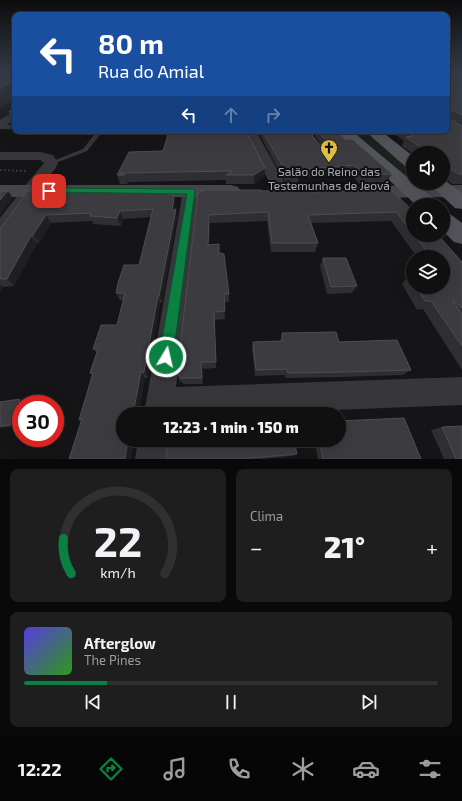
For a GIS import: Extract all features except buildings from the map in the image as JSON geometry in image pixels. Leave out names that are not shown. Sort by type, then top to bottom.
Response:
[{"type":"main road","points":[[346,134],[420,198]]},
{"type":"main road","points":[[376,134],[406,158]]},
{"type":"main road","points":[[0,190],[272,191]]},
{"type":"main road","points":[[344,192],[425,190]]},
{"type":"main road","points":[[450,190],[462,203]]},
{"type":"main road","points":[[450,225],[462,236]]},
{"type":"street","points":[[0,126],[12,116]]},
{"type":"street","points":[[252,134],[275,178],[272,191]]},
{"type":"street","points":[[0,156],[40,156],[48,158],[51,163],[29,190],[0,231]]},
{"type":"street","points":[[158,407],[191,191]]},
{"type":"street","points":[[176,407],[462,391]]},
{"type":"street","points":[[151,459],[153,447]]},
{"type":"lane","points":[[0,126],[12,127]]},
{"type":"lane","points":[[51,163],[86,150],[98,134]]},
{"type":"shaded area","points":[[354,134],[370,134],[406,164],[406,175]]},
{"type":"place","name":"Salão do Reino das Testemunhas de Jeová","points":[[329,163]]},
{"type":"route","points":[[49,191],[191,191],[166,357]]}]
